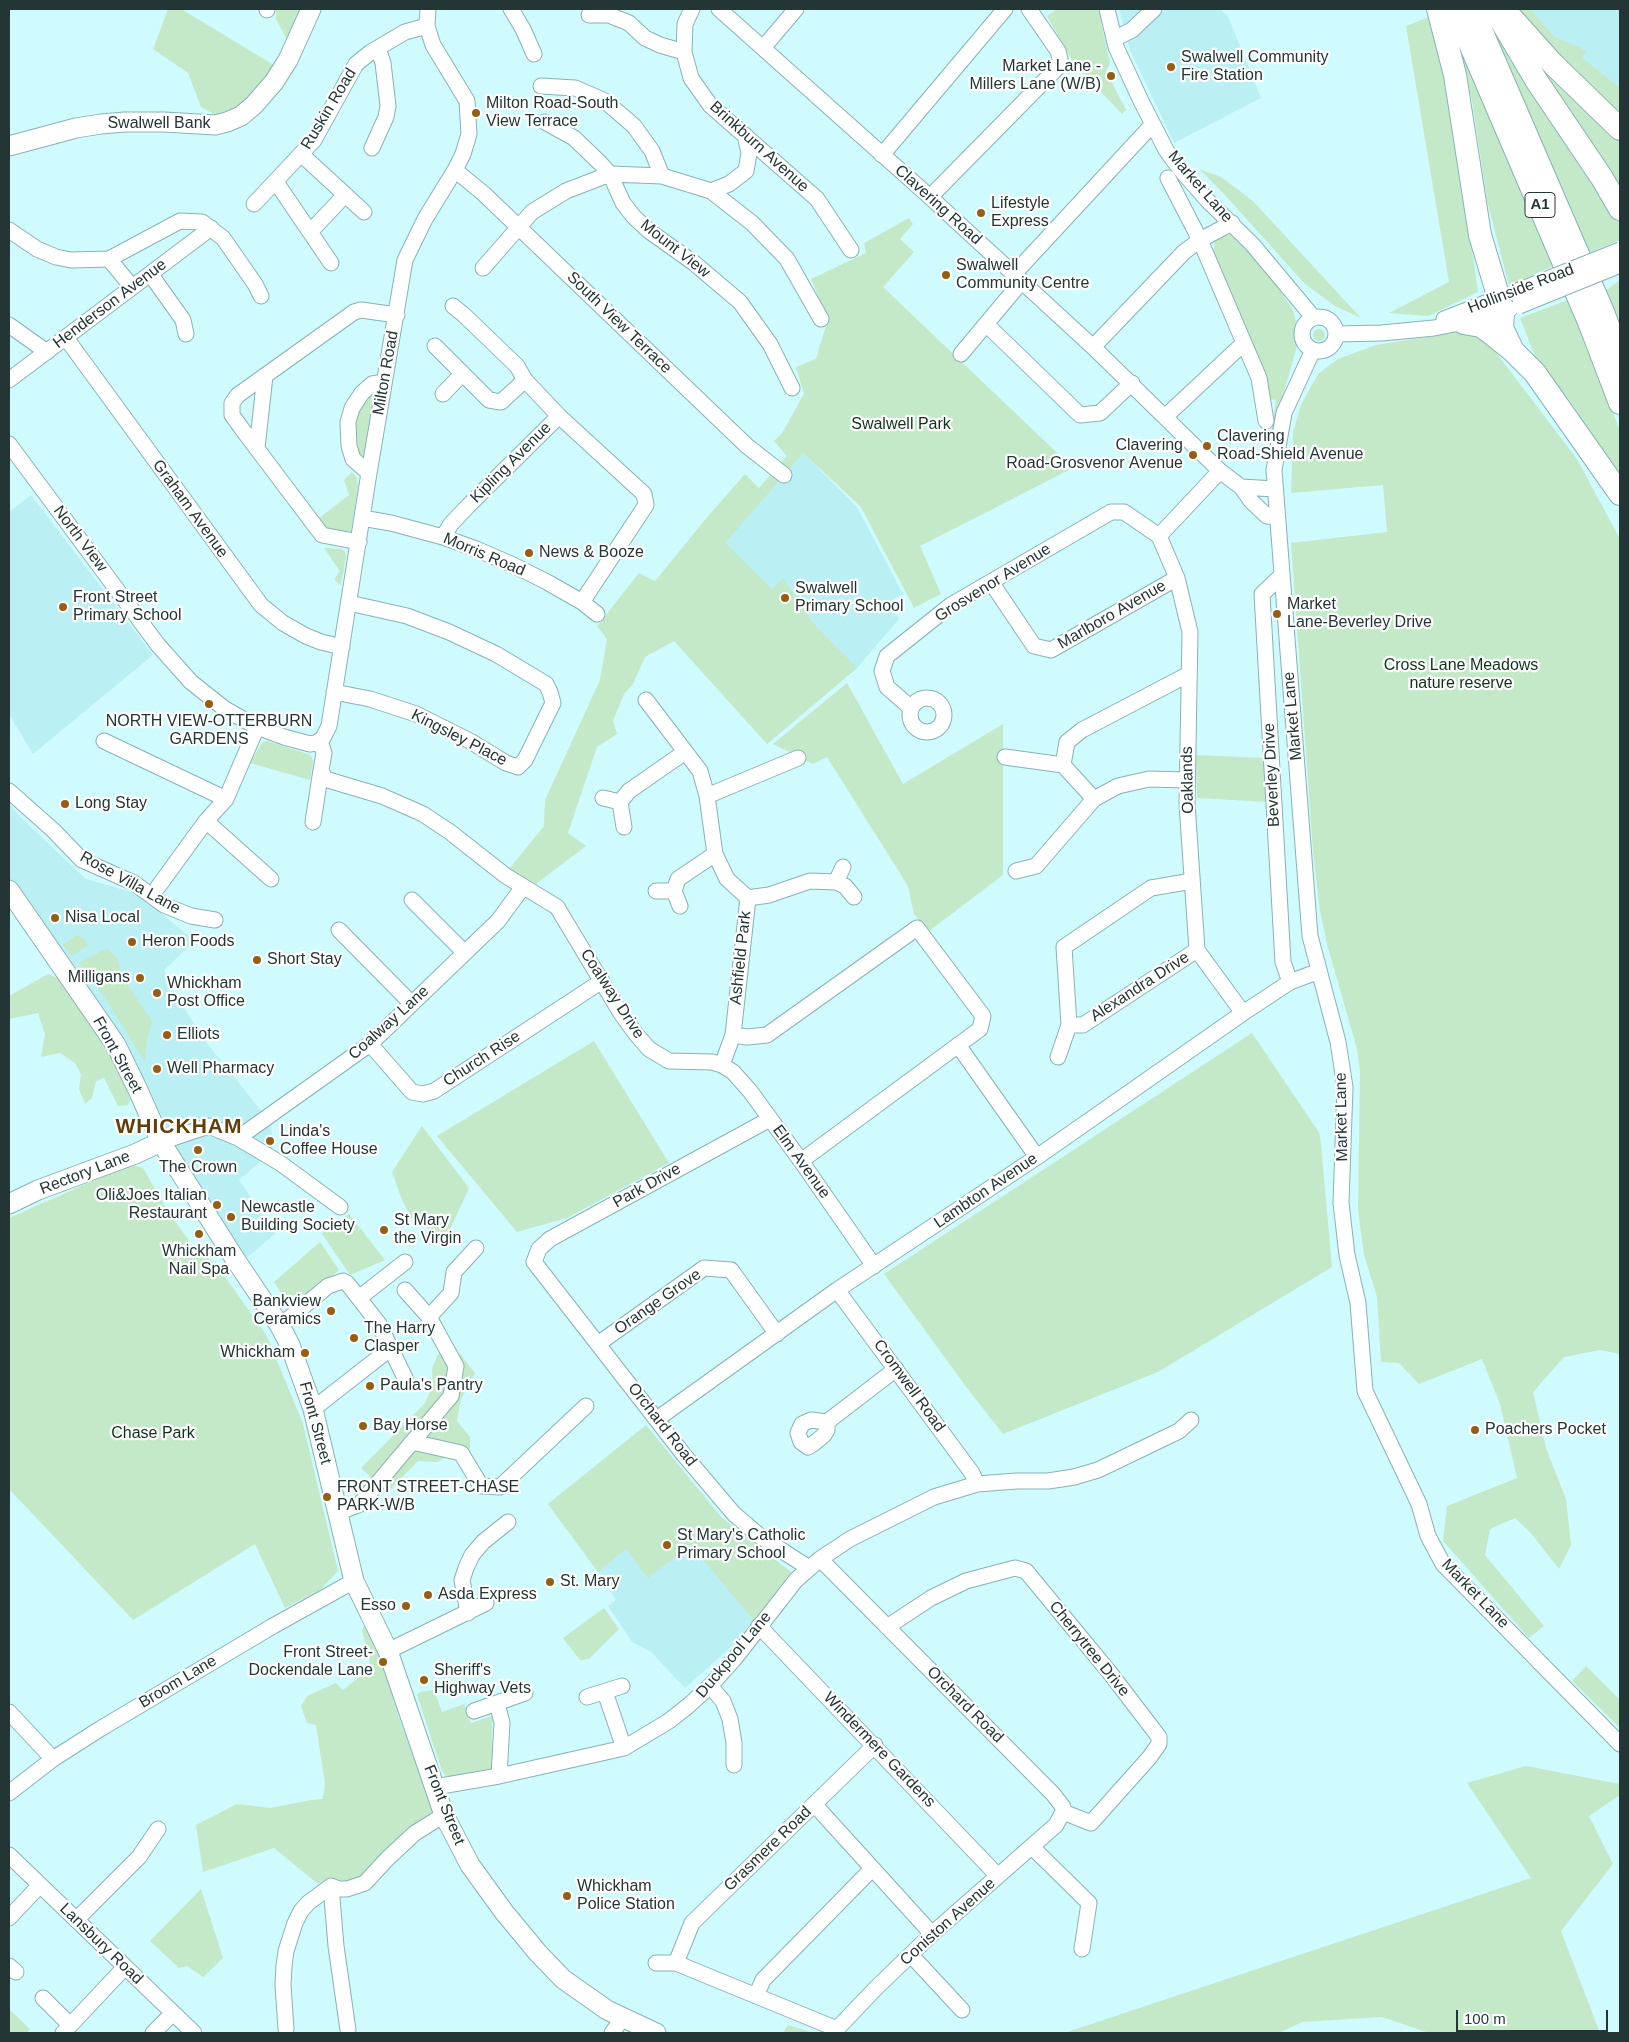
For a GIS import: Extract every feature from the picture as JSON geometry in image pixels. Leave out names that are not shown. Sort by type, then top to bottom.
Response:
[{"type":"highway","points":[[1438,9],[1454,74],[1480,235],[1509,302],[1502,328],[1513,351]]},
{"type":"highway","name":"A1","points":[[1455,9],[1589,322],[1620,403]]},
{"type":"highway","name":"A1","points":[[1472,9],[1603,312],[1620,358]]},
{"type":"highway","points":[[1494,9],[1536,80],[1602,178],[1620,209]]},
{"type":"highway","points":[[1503,9],[1553,64],[1620,129]]},
{"type":"highway","points":[[1464,323],[1481,326],[1513,351],[1545,385],[1620,494]]},
{"type":"main road","name":"Swalwell Bank","points":[[9,146],[76,128],[101,124],[164,122],[216,125],[241,116],[254,105],[274,82],[288,60],[312,9]]},
{"type":"main road","name":"Front Street","points":[[9,890],[116,1045],[161,1142],[280,1326],[300,1370],[313,1409],[354,1581],[388,1651],[434,1787],[444,1814],[461,1849],[481,1882],[538,1953],[563,1979],[589,1999],[617,2026],[656,2033]]},
{"type":"main road","name":"Rectory Lane","points":[[9,1204],[38,1190],[135,1154],[161,1142]]},
{"type":"street","points":[[427,26],[428,9]]},
{"type":"street","points":[[511,9],[523,29],[534,54]]},
{"type":"street","name":"Brinkburn Avenue","points":[[692,9],[685,24],[684,52],[692,78],[710,105],[817,199],[851,250]]},
{"type":"street","name":"Clavering Road","points":[[720,9],[1018,277],[1132,383],[1220,471],[1241,487],[1252,502],[1268,516],[1277,517]]},
{"type":"street","points":[[764,48],[796,9]]},
{"type":"street","points":[[882,155],[1005,9]]},
{"type":"street","points":[[930,197],[1058,67],[1060,59],[1058,51],[1029,9]]},
{"type":"street","name":"Market Lane","points":[[1107,9],[1114,39],[1152,125],[1180,169],[1208,201],[1269,263],[1313,318]]},
{"type":"street","points":[[1114,39],[1132,30],[1154,9]]},
{"type":"street","points":[[589,14],[616,18],[628,23],[645,38],[653,42],[684,52]]},
{"type":"street","name":"Ruskin Road","points":[[254,204],[314,140],[356,64],[405,32],[427,26]]},
{"type":"street","name":"Milton Road","points":[[320,741],[326,735],[328,729],[405,260],[421,226],[464,154],[469,134],[467,101],[433,45],[427,26]]},
{"type":"street","points":[[372,148],[386,117],[388,106],[383,63],[378,48]]},
{"type":"street","points":[[541,86],[576,88],[605,101],[638,133],[652,151],[662,176]]},
{"type":"street","name":"Mount View","points":[[545,122],[574,138],[610,174],[623,203],[649,231],[694,263],[740,302],[770,344],[792,388]]},
{"type":"street","points":[[961,354],[986,324],[1018,277],[1152,125]]},
{"type":"street","points":[[711,191],[730,184],[746,171],[749,153],[744,135]]},
{"type":"street","points":[[301,154],[364,212]]},
{"type":"street","name":"South View Terrace","points":[[455,170],[519,227],[747,446],[784,475]]},
{"type":"street","points":[[483,268],[532,212],[566,191],[610,174],[662,176],[711,191],[752,224],[786,259],[821,319]]},
{"type":"street","name":"Market Lane","points":[[1168,178],[1200,240],[1259,378],[1266,421]]},
{"type":"street","points":[[276,182],[331,264]]},
{"type":"street","points":[[310,232],[345,195]]},
{"type":"street","points":[[9,230],[37,249],[56,257],[71,260],[109,259],[180,221],[202,222],[223,238],[255,284],[261,296]]},
{"type":"street","points":[[1093,347],[1184,252],[1200,240],[1232,224]]},
{"type":"street","name":"Henderson Avenue","points":[[9,380],[211,228]]},
{"type":"street","name":"Hollinside Road","points":[[1337,334],[1382,333],[1464,323],[1620,250]]},
{"type":"street","points":[[109,259],[132,287]]},
{"type":"street","name":"Hollinside Road","points":[[1421,328],[1509,302],[1620,265]]},
{"type":"street","points":[[151,275],[183,320],[186,334]]},
{"type":"street","points":[[453,306],[517,366],[525,380],[559,416]]},
{"type":"street","points":[[359,542],[322,535],[232,415],[232,403],[234,398],[354,312],[361,310],[397,315]]},
{"type":"street","points":[[1318,316],[1329,319],[1336,328],[1337,334],[1334,344],[1319,352],[1308,347],[1302,337],[1304,325],[1313,318],[1318,316]]},
{"type":"street","points":[[986,324],[1080,415],[1100,413],[1132,383]]},
{"type":"street","points":[[9,325],[47,352]]},
{"type":"street","name":"Graham Avenue","points":[[66,338],[261,605],[284,624],[306,636],[342,647]]},
{"type":"street","points":[[1166,416],[1244,343]]},
{"type":"street","points":[[435,346],[489,400],[502,402],[525,380]]},
{"type":"street","name":"Market Lane","points":[[1313,350],[1284,412],[1274,470],[1310,936],[1338,1042],[1345,1087],[1341,1203],[1347,1255],[1358,1303],[1366,1390],[1419,1504],[1428,1536],[1443,1564],[1620,1744]]},
{"type":"street","points":[[443,394],[462,374]]},
{"type":"street","points":[[257,448],[265,376]]},
{"type":"street","points":[[369,474],[353,459],[349,446],[348,422],[352,408],[362,393],[372,384],[384,382]]},
{"type":"street","name":"Kipling Avenue","points":[[443,536],[451,524],[468,506],[559,416],[644,494],[646,505],[582,602]]},
{"type":"street","name":"North View","points":[[10,450],[171,660],[191,682],[225,709],[257,727],[310,744],[320,741]]},
{"type":"street","points":[[1159,536],[1220,471]]},
{"type":"street","points":[[1241,487],[1275,488]]},
{"type":"street","name":"Grosvenor Avenue","points":[[911,708],[888,686],[882,671],[887,656],[951,605],[1111,512],[1124,512],[1159,536]]},
{"type":"street","name":"Morris Road","points":[[362,518],[391,522],[443,536],[513,565],[582,602],[597,614]]},
{"type":"street","name":"Oaklands","points":[[1159,536],[1177,578],[1190,632],[1187,780],[1197,950]]},
{"type":"street","name":"Beverley Drive","points":[[1281,576],[1262,594],[1283,962],[1290,982]]},
{"type":"street","name":"Marlboro Avenue","points":[[992,582],[1034,646],[1051,650],[1177,578]]},
{"type":"street","name":"Kingsley Place","points":[[334,692],[370,699],[416,714],[470,741],[506,764],[518,767],[525,760],[553,703],[546,684],[496,654],[449,632],[407,616],[349,603]]},
{"type":"street","points":[[1063,765],[1067,742],[1082,730],[1189,674]]},
{"type":"street","name":"Ashfield Park","points":[[646,700],[700,771],[707,796],[715,854],[728,878],[748,898],[733,1035],[722,1065]]},
{"type":"street","points":[[158,887],[206,821],[226,799],[257,727]]},
{"type":"street","points":[[104,741],[226,799]]},
{"type":"street","points":[[313,822],[324,750],[320,741]]},
{"type":"street","points":[[624,827],[620,802],[629,791],[685,752]]},
{"type":"street","points":[[1005,757],[1063,765],[1094,799]]},
{"type":"street","points":[[707,796],[798,758]]},
{"type":"street","name":"Coalway Drive","points":[[322,770],[323,776],[327,780],[382,796],[423,814],[523,887],[557,907],[636,1034],[649,1049],[669,1061],[712,1062],[722,1065]]},
{"type":"street","points":[[1016,871],[1036,866],[1094,799],[1118,786],[1148,779],[1187,780]]},
{"type":"street","name":"Rose Villa Lane","points":[[9,790],[53,830],[82,860],[134,883],[164,905],[191,916],[215,920]]},
{"type":"street","points":[[603,798],[620,802]]},
{"type":"street","points":[[206,821],[271,879]]},
{"type":"street","points":[[680,906],[674,891],[678,879],[715,854]]},
{"type":"street","points":[[836,882],[843,867]]},
{"type":"street","points":[[748,898],[769,896],[810,881],[836,882],[845,886],[854,897]]},
{"type":"street","name":"Alexandra Drive","points":[[1192,881],[1150,888],[1064,947],[1069,1025],[1083,1024],[1197,950]]},
{"type":"street","name":"Coalway Lane","points":[[238,1138],[370,1044],[498,921],[523,887]]},
{"type":"street","points":[[656,891],[674,891]]},
{"type":"street","points":[[412,900],[465,953]]},
{"type":"street","points":[[733,1035],[747,1037],[767,1035],[917,928],[983,1016],[980,1029],[801,1161]]},
{"type":"street","points":[[338,930],[412,1004]]},
{"type":"street","points":[[1197,950],[1243,1013]]},
{"type":"street","name":"Lambton Avenue","points":[[657,1419],[837,1290],[1037,1157],[1243,1013],[1290,982],[1319,971]]},
{"type":"street","name":"Church Rise","points":[[370,1044],[412,1092],[423,1094],[434,1091],[602,981]]},
{"type":"street","points":[[1058,1057],[1069,1025]]},
{"type":"street","points":[[958,1045],[1037,1157]]},
{"type":"street","name":"Elm Avenue","points":[[722,1065],[733,1072],[770,1119],[874,1266]]},
{"type":"street","name":"Park Drive","points":[[534,1262],[539,1249],[550,1238],[770,1119]]},
{"type":"street","points":[[161,1142],[209,1126],[238,1138],[280,1163],[340,1207]]},
{"type":"street","points":[[429,1317],[451,1293],[454,1272],[476,1248]]},
{"type":"street","points":[[359,1298],[405,1262]]},
{"type":"street","name":"Orchard Road","points":[[534,1262],[684,1455],[734,1514],[762,1537],[814,1563],[888,1627],[1053,1794],[1063,1807],[1063,1812]]},
{"type":"street","name":"Orange Grove","points":[[598,1344],[704,1268],[731,1270],[777,1334]]},
{"type":"street","points":[[280,1326],[328,1286],[338,1281],[347,1283],[378,1324],[405,1378]]},
{"type":"street","points":[[338,1513],[360,1504],[451,1396],[456,1366],[429,1317],[405,1290]]},
{"type":"street","name":"Cromwell Road","points":[[837,1290],[972,1473],[977,1484]]},
{"type":"street","points":[[313,1409],[391,1348]]},
{"type":"street","points":[[827,1422],[896,1369]]},
{"type":"street","points":[[412,1442],[461,1453],[481,1486],[500,1487],[586,1406]]},
{"type":"street","name":"Duckpool Lane","points":[[434,1787],[499,1776],[624,1748],[668,1721],[710,1686],[796,1580],[814,1563],[850,1539],[934,1497],[977,1484],[1048,1481],[1074,1477],[1098,1470],[1178,1431],[1191,1420]]},
{"type":"street","points":[[468,1613],[462,1580],[466,1568],[472,1555],[483,1542],[508,1522]]},
{"type":"street","name":"Cherrytree Drive","points":[[888,1627],[931,1598],[966,1580],[1015,1568],[1026,1571],[1110,1673],[1159,1737],[1159,1744],[1149,1758],[1090,1823],[1063,1812]]},
{"type":"street","name":"Broom Lane","points":[[9,1792],[52,1759],[183,1679],[354,1581]]},
{"type":"street","points":[[388,1651],[486,1603]]},
{"type":"street","name":"Windermere Gardens","points":[[760,1626],[998,1876]]},
{"type":"street","points":[[587,1698],[622,1686]]},
{"type":"street","points":[[710,1686],[723,1701],[730,1719],[735,1765]]},
{"type":"street","points":[[605,1692],[624,1748]]},
{"type":"street","points":[[474,1711],[525,1693]]},
{"type":"street","points":[[497,1703],[502,1723],[499,1776]]},
{"type":"street","points":[[9,1712],[52,1759]]},
{"type":"street","name":"Grasmere Road","points":[[676,1963],[692,1923],[875,1745]]},
{"type":"street","points":[[814,1804],[932,1934]]},
{"type":"street","name":"Coniston Avenue","points":[[835,2031],[932,1934],[1056,1825],[1063,1812]]},
{"type":"street","points":[[331,1886],[339,1889],[365,1883],[414,1833],[444,1814]]},
{"type":"street","points":[[76,1920],[139,1857],[158,1829]]},
{"type":"street","points":[[1032,1847],[1089,1903],[1082,1949]]},
{"type":"street","name":"Lansbury Road","points":[[9,1855],[194,2033]]},
{"type":"street","points":[[756,1996],[763,1980],[872,1869]]},
{"type":"street","points":[[9,1918],[40,1885]]},
{"type":"street","points":[[286,2028],[283,1985],[286,1951],[301,1911],[308,1903],[331,1886]]},
{"type":"street","points":[[331,1886],[336,1946],[348,2030]]},
{"type":"street","points":[[911,1955],[962,2010]]},
{"type":"street","points":[[656,1963],[676,1963],[835,2031]]},
{"type":"street","points":[[42,1998],[67,2029],[125,1967]]},
{"type":"street","points":[[153,2033],[173,2013]]},
{"type":"shaded area","points":[[1119,9],[1220,9],[1228,16],[1261,98],[1174,143],[1130,50]]},
{"type":"shaded area","points":[[1525,9],[1620,9],[1620,116]]},
{"type":"shaded area","name":"Swalwell Primary School","points":[[803,453],[857,507],[903,594],[887,603],[899,619],[857,668],[767,744],[683,587]]},
{"type":"shaded area","name":"Front Street Primary School","points":[[31,495],[153,655],[33,754],[9,714],[9,512]]},
{"type":"shaded area","points":[[9,803],[20,817],[86,879],[138,894],[195,941],[164,970],[177,997],[206,1042],[271,1123],[273,1151],[239,1180],[276,1233],[244,1260],[180,1159],[148,1085],[9,886]]},
{"type":"shaded area","name":"St Mary's Catholic Primary School","points":[[646,1425],[722,1518],[791,1572],[742,1637],[685,1688],[651,1652],[632,1642],[608,1606],[616,1600],[548,1504]]},
{"type":"green space","points":[[168,9],[181,9],[277,67],[249,103],[215,115],[201,107],[188,73],[153,49]]},
{"type":"green space","points":[[276,9],[301,9],[287,40],[276,19]]},
{"type":"green space","points":[[1057,9],[1098,9],[1110,63],[1106,71],[1126,110],[1122,114],[1073,62],[1047,16]]},
{"type":"green space","points":[[1483,9],[1611,206],[1620,224],[1620,240],[1588,253]]},
{"type":"green space","points":[[1513,9],[1530,9],[1556,38],[1579,47],[1586,52],[1582,58],[1620,88],[1620,121]]},
{"type":"green space","points":[[1449,10],[1553,266],[1509,286],[1487,200],[1472,100]]},
{"type":"green space","points":[[1429,17],[1451,99],[1478,292],[1428,316],[1389,313],[1449,282],[1406,26]]},
{"type":"green space","points":[[1527,54],[1563,83],[1620,141],[1620,187],[1610,170]]},
{"type":"green space","points":[[1199,169],[1221,177],[1252,200],[1361,318],[1335,306],[1305,284]]},
{"type":"green space","name":"Swalwell Park","points":[[909,218],[913,224],[900,239],[914,252],[883,287],[1073,468],[920,546],[941,594],[914,608],[861,507],[803,453],[725,543],[772,589],[783,578],[813,623],[857,668],[767,744],[674,641],[645,657],[633,684],[624,694],[613,721],[617,734],[597,747],[568,833],[586,846],[536,884],[509,869],[544,826],[545,800],[600,680],[607,639],[597,626],[639,573],[655,581],[745,474],[759,488],[787,456],[774,441],[782,433],[804,394],[796,367],[816,359],[828,319],[811,279],[866,253],[864,243]]},
{"type":"green space","points":[[1232,235],[1274,282],[1293,310],[1297,325],[1296,350],[1270,441],[1276,400],[1268,399],[1213,257],[1215,240],[1223,236]]},
{"type":"green space","points":[[1620,280],[1620,332],[1605,291]]},
{"type":"green space","points":[[1568,300],[1620,431],[1620,480],[1570,401],[1537,361],[1520,318]]},
{"type":"green space","points":[[1319,329],[1325,335],[1319,341],[1313,335]]},
{"type":"green space","name":"Cross Lane Meadows nature reserve","points":[[1458,332],[1485,338],[1577,459],[1620,539],[1620,1354],[1600,1350],[1564,1357],[1533,1392],[1546,1448],[1566,1499],[1571,1545],[1559,1569],[1530,1532],[1515,1518],[1490,1529],[1485,1555],[1544,1626],[1529,1638],[1443,1541],[1447,1506],[1517,1478],[1500,1404],[1482,1359],[1419,1384],[1399,1363],[1381,1362],[1377,1297],[1364,1255],[1358,1210],[1360,1072],[1357,1049],[1327,944],[1320,911],[1313,851],[1291,543],[1387,532],[1383,485],[1291,493],[1293,433],[1301,405],[1318,374],[1338,359],[1376,345]]},
{"type":"green space","points":[[375,393],[363,460],[356,452],[354,420],[367,395]]},
{"type":"green space","points":[[352,472],[357,478],[358,486],[351,532],[328,531],[318,519],[349,495],[344,480]]},
{"type":"green space","points":[[324,548],[342,549],[345,552],[341,585],[334,580],[340,571]]},
{"type":"green space","points":[[847,683],[903,784],[1003,724],[1003,875],[929,931],[914,914],[908,886],[827,757],[813,764],[773,744]]},
{"type":"green space","points":[[267,741],[311,755],[313,761],[310,780],[250,763],[262,743]]},
{"type":"green space","points":[[1196,755],[1265,758],[1267,802],[1197,798]]},
{"type":"green space","points":[[77,935],[85,939],[87,946],[72,956],[63,945]]},
{"type":"green space","points":[[107,948],[117,958],[123,978],[152,1021],[147,1041],[145,1062],[102,993],[79,963]]},
{"type":"green space","points":[[48,974],[63,980],[116,1056],[130,1100],[128,1105],[118,1106],[104,1078],[96,1081],[92,1098],[85,1104],[79,1089],[81,1074],[75,1063],[60,1053],[41,1057],[45,1034],[38,1013],[9,1019],[9,996]]},
{"type":"green space","points":[[1252,1033],[1320,1134],[1332,1267],[1158,1372],[1003,1434],[884,1274]]},
{"type":"green space","points":[[594,1041],[669,1163],[567,1218],[517,1232],[437,1136]]},
{"type":"green space","points":[[422,1126],[469,1188],[446,1238],[413,1220],[402,1200],[392,1172]]},
{"type":"green space","name":"Chase Park","points":[[131,1164],[143,1168],[167,1210],[195,1249],[216,1264],[267,1336],[303,1424],[338,1571],[320,1590],[285,1608],[255,1544],[133,1620],[9,1489],[9,1218]]},
{"type":"green space","points":[[349,1214],[385,1260],[350,1275],[322,1234]]},
{"type":"green space","points":[[320,1242],[339,1270],[292,1311],[274,1282]]},
{"type":"green space","points":[[438,1354],[460,1354],[475,1373],[461,1399],[457,1421],[470,1437],[470,1454],[445,1458],[437,1462],[418,1461],[387,1493],[361,1468],[425,1403],[433,1385],[432,1369]]},
{"type":"green space","name":"St Mary's Catholic Primary School","points":[[646,1425],[722,1518],[791,1572],[754,1621],[691,1545],[648,1578],[626,1549],[598,1572],[548,1504]]},
{"type":"green space","points":[[604,1608],[619,1629],[589,1659],[580,1660],[563,1638]]},
{"type":"green space","points":[[364,1626],[367,1626],[380,1657],[399,1718],[433,1812],[361,1877],[347,1882],[330,1877],[318,1884],[274,1848],[203,1872],[196,1825],[237,1804],[270,1808],[323,1799],[325,1784],[316,1725],[307,1723],[301,1706],[307,1696],[336,1683],[343,1690],[368,1670],[370,1665],[369,1657],[362,1631]]},
{"type":"green space","points":[[1586,1666],[1620,1700],[1620,1728],[1572,1681]]},
{"type":"green space","points":[[434,1690],[442,1712],[464,1704],[471,1723],[492,1716],[492,1771],[454,1777],[446,1776],[442,1771],[417,1695],[420,1692]]},
{"type":"green space","points":[[1526,1766],[1620,1784],[1620,1795],[1589,1816],[1613,1864],[1561,1931],[1600,2033],[1429,2033],[1382,2017],[1302,2022],[1279,2033],[1064,2033],[1531,1878],[1467,1783]]},
{"type":"green space","points":[[201,1889],[223,1958],[203,1977],[187,1966],[179,1968],[150,1941]]},
{"type":"green space","points":[[9,2009],[30,2029],[26,2033],[9,2033]]},
{"type":"green space","points":[[788,2025],[814,2033],[783,2033]]},
{"type":"place","name":"Swalwell Community Fire Station","points":[[1171,67]]},
{"type":"place","name":"Market Lane - Millers Lane (W/B)","points":[[1111,76]]},
{"type":"place","name":"Milton Road-South View Terrace","points":[[476,113]]},
{"type":"place","name":"Lifestyle Express","points":[[981,213]]},
{"type":"place","name":"Swalwell Community Centre","points":[[946,275]]},
{"type":"place","name":"Clavering Road-Shield Avenue","points":[[1207,446]]},
{"type":"place","name":"Clavering Road-Grosvenor Avenue","points":[[1193,455]]},
{"type":"place","name":"News & Booze","points":[[529,553]]},
{"type":"place","name":"Swalwell Primary School","points":[[785,598]]},
{"type":"place","name":"Front Street Primary School","points":[[63,607]]},
{"type":"place","name":"Market Lane-Beverley Drive","points":[[1277,614]]},
{"type":"place","name":"NORTH VIEW-OTTERBURN GARDENS","points":[[209,704]]},
{"type":"place","name":"Long Stay","points":[[65,804]]},
{"type":"place","name":"Nisa Local","points":[[55,918]]},
{"type":"place","name":"Heron Foods","points":[[132,942]]},
{"type":"place","name":"Short Stay","points":[[257,960]]},
{"type":"place","name":"Milligans","points":[[140,978]]},
{"type":"place","name":"Whickham Post Office","points":[[157,993]]},
{"type":"place","name":"Elliots","points":[[167,1035]]},
{"type":"place","name":"Well Pharmacy","points":[[157,1069]]},
{"type":"place","name":"Linda's Coffee House","points":[[270,1141]]},
{"type":"place","name":"The Crown","points":[[198,1150]]},
{"type":"place","name":"Oli&Joes Italian Restaurant","points":[[217,1205]]},
{"type":"place","name":"Newcastle Building Society","points":[[231,1217]]},
{"type":"place","name":"St Mary the Virgin","points":[[384,1230]]},
{"type":"place","name":"Whickham Nail Spa","points":[[199,1234]]},
{"type":"place","name":"Bankview Ceramics","points":[[331,1311]]},
{"type":"place","name":"The Harry Clasper","points":[[354,1338]]},
{"type":"place","name":"Whickham","points":[[305,1353]]},
{"type":"place","name":"Paula's Pantry","points":[[370,1386]]},
{"type":"place","name":"Bay Horse","points":[[363,1426]]},
{"type":"place","name":"Poachers Pocket","points":[[1475,1430]]},
{"type":"place","name":"FRONT STREET-CHASE PARK-W/B","points":[[327,1497]]},
{"type":"place","name":"St Mary's Catholic Primary School","points":[[667,1545]]},
{"type":"place","name":"St. Mary","points":[[550,1582]]},
{"type":"place","name":"Asda Express","points":[[428,1595]]},
{"type":"place","name":"Esso","points":[[406,1606]]},
{"type":"place","name":"Front Street- Dockendale Lane","points":[[383,1662]]},
{"type":"place","name":"Sheriff's Highway Vets","points":[[424,1680]]},
{"type":"place","name":"Whickham Police Station","points":[[567,1896]]},
{"type":"district","name":"WHICKHAM","points":[[179,1127]]}]
